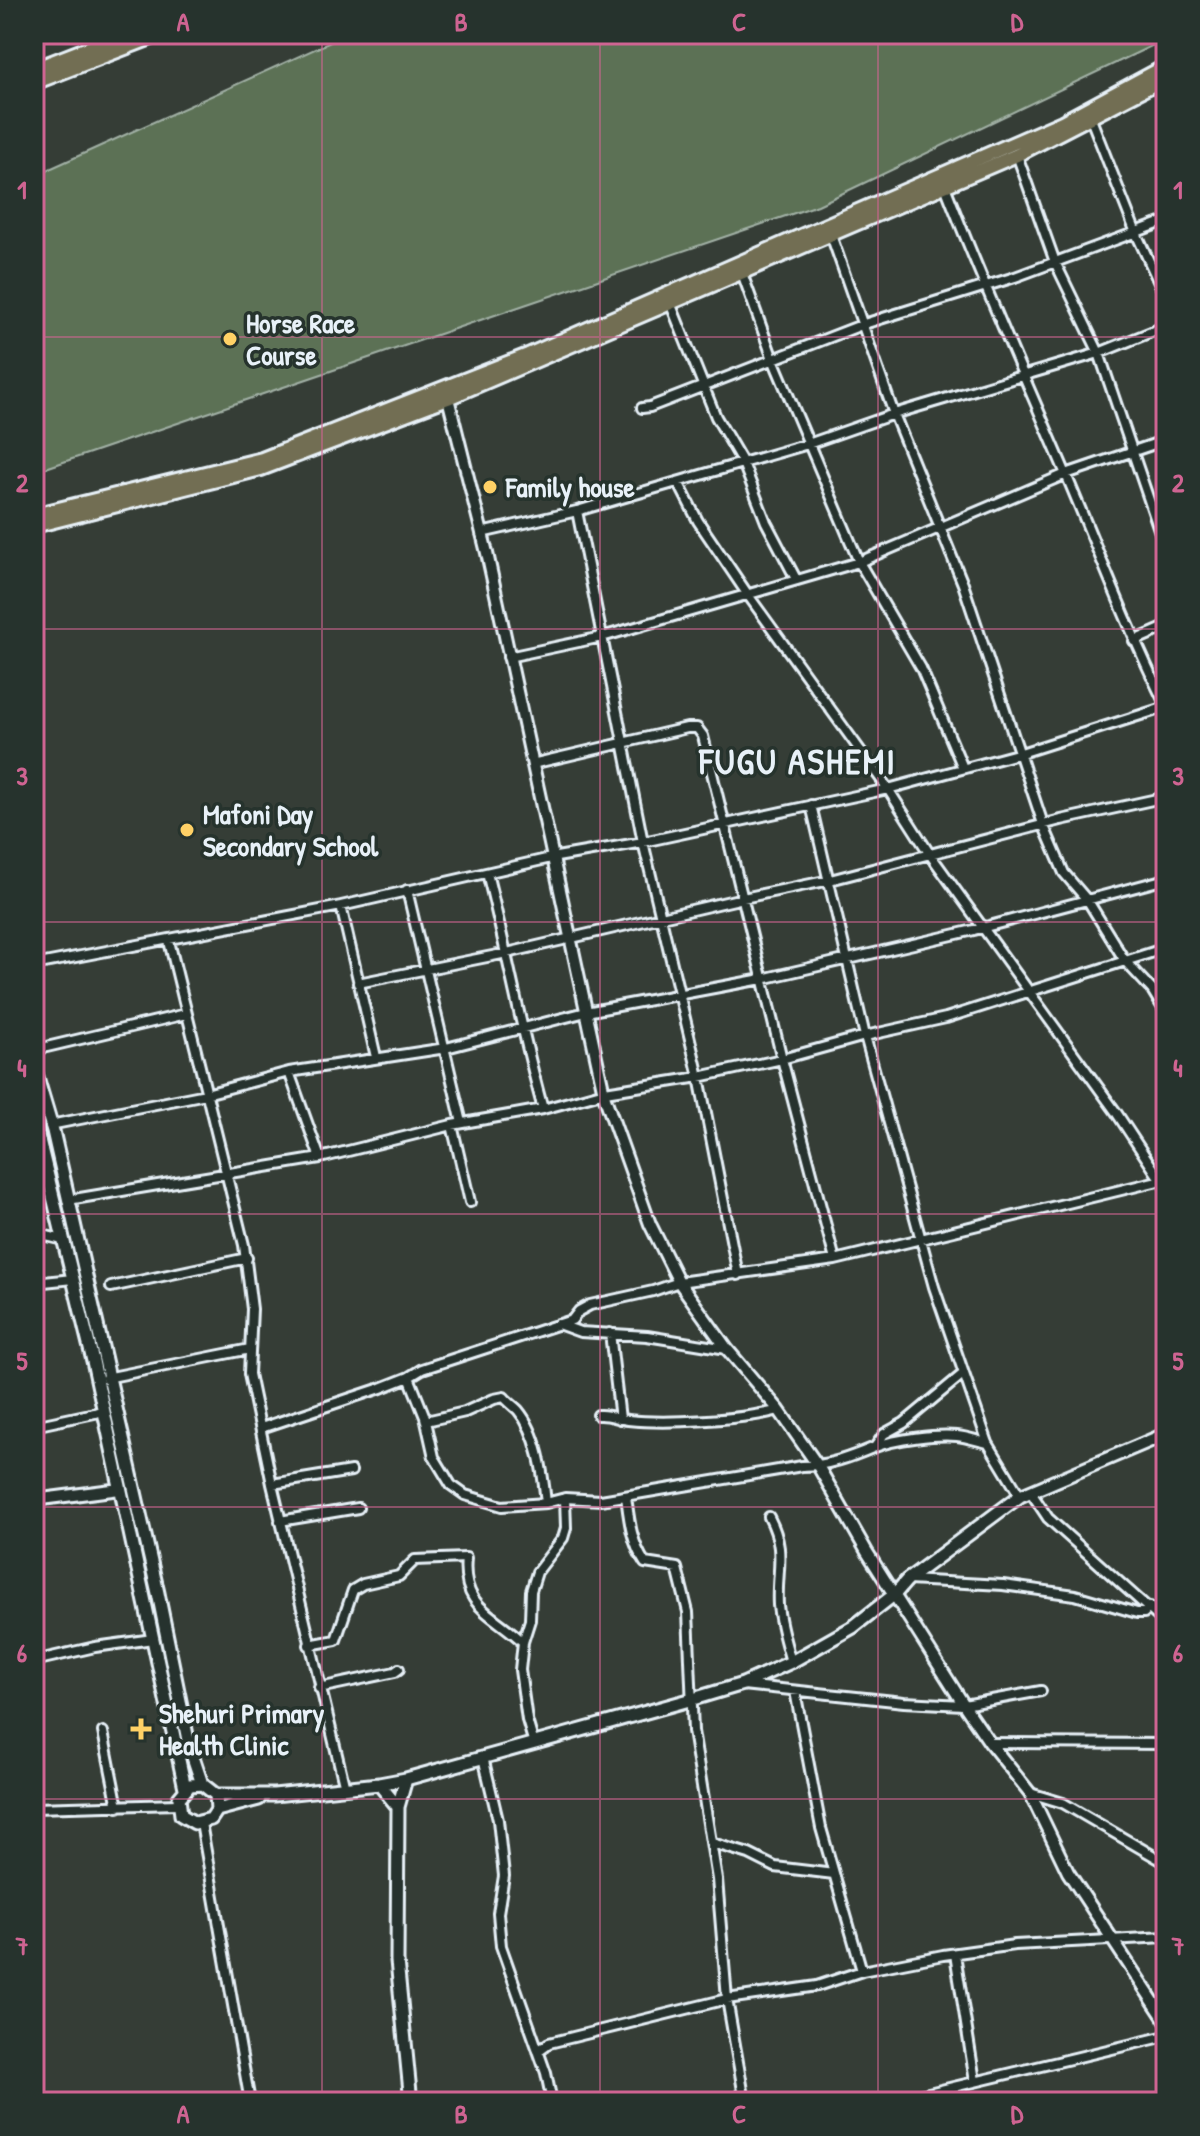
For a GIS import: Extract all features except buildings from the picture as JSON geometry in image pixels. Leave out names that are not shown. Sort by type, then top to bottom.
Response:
[{"type":"highway","points":[[34,82],[159,34]]},
{"type":"highway","points":[[34,70],[123,35]]},
{"type":"main road","points":[[36,520],[262,459],[528,355],[1062,122],[1166,66]]},
{"type":"main road","points":[[36,520],[261,469],[448,398],[1017,155],[1166,78]]},
{"type":"main road","points":[[34,1067],[68,1200],[103,1379],[186,1730],[202,1784],[216,1795],[274,1795],[406,1779],[743,1684],[791,1662],[853,1627],[895,1594],[907,1580],[1025,1494],[1166,1434]]},
{"type":"main road","points":[[34,1119],[73,1279],[103,1379],[104,1411],[185,1788],[178,1804],[185,1819],[201,1823],[211,1819],[217,1810],[216,1795]]},
{"type":"main road","points":[[406,1779],[398,1807],[397,1961],[411,2102]]},
{"type":"main road","points":[[185,1788],[202,1784]]},
{"type":"main road","points":[[379,1784],[398,1807]]},
{"type":"main road","points":[[217,1810],[274,1795]]},
{"type":"street","points":[[1091,119],[1136,233],[1166,298]]},
{"type":"street","points":[[1017,155],[1055,262],[1099,353],[1166,550]]},
{"type":"street","points":[[34,965],[341,906],[551,858],[643,842],[888,789],[1021,753],[1166,706],[1134,641],[1066,474],[983,285],[945,186]]},
{"type":"street","points":[[642,408],[703,388],[864,324],[1055,262],[1166,221]]},
{"type":"street","points":[[831,235],[894,414],[963,584],[1043,824],[1064,873],[1088,901],[1125,961],[1152,990],[1166,1013]]},
{"type":"street","points":[[742,273],[773,359],[859,562],[921,668],[963,768]]},
{"type":"street","points":[[671,305],[716,417],[743,463],[766,522],[796,579]]},
{"type":"street","points":[[481,533],[577,511],[808,444],[894,414],[1099,353],[1166,326]]},
{"type":"street","points":[[448,398],[605,1092],[650,1224],[679,1282],[727,1349],[779,1410],[818,1466],[867,1552],[964,1705],[1030,1793],[1068,1872],[1166,2021]]},
{"type":"street","points":[[508,657],[602,637],[859,562],[1066,474],[1166,440]]},
{"type":"street","points":[[261,1428],[409,1377],[422,1369],[572,1320],[579,1311],[590,1305],[679,1282],[835,1260],[1164,1183],[748,595],[698,521],[678,482]]},
{"type":"street","points":[[577,511],[643,842],[699,1077],[738,1275]]},
{"type":"street","points":[[1134,641],[1166,627]]},
{"type":"street","points":[[532,764],[687,728],[697,728],[703,736],[835,1260]]},
{"type":"street","points":[[358,983],[507,953],[830,880],[1043,824],[1166,797]]},
{"type":"street","points":[[811,805],[865,1036],[921,1238],[988,1443],[1025,1494],[1048,1518],[1166,1624]]},
{"type":"street","points":[[487,873],[507,953],[521,1029],[543,1109]]},
{"type":"street","points":[[50,1125],[206,1094],[289,1072],[446,1048],[586,1012],[762,979],[981,928],[1166,879]]},
{"type":"street","points":[[407,890],[462,1123]]},
{"type":"street","points":[[341,906],[376,1057]]},
{"type":"street","points":[[169,941],[247,1258],[252,1309],[249,1374],[280,1521],[345,1788]]},
{"type":"street","points":[[68,1200],[320,1158],[452,1125],[543,1109],[605,1092],[699,1077],[782,1059],[946,1018],[1166,948]]},
{"type":"street","points":[[34,1050],[186,1014]]},
{"type":"street","points":[[289,1072],[320,1158]]},
{"type":"street","points":[[452,1125],[470,1202]]},
{"type":"street","points":[[34,1233],[63,1240]]},
{"type":"street","points":[[111,1287],[247,1258]]},
{"type":"street","points":[[34,1283],[73,1279]]},
{"type":"street","points":[[558,1324],[580,1332],[647,1336],[727,1349]]},
{"type":"street","points":[[610,1333],[620,1419]]},
{"type":"street","points":[[103,1379],[250,1349]]},
{"type":"street","points":[[875,1447],[884,1434],[904,1423],[963,1374]]},
{"type":"street","points":[[409,1377],[426,1421],[434,1457],[451,1485],[465,1495],[502,1506],[546,1503],[565,1498],[601,1500],[802,1466],[818,1466],[896,1441],[956,1435],[988,1443]]},
{"type":"street","points":[[426,1421],[465,1412],[504,1397],[518,1411],[528,1429],[539,1457],[546,1503]]},
{"type":"street","points":[[598,1415],[614,1414],[620,1419],[687,1420],[766,1414],[779,1410]]},
{"type":"street","points":[[34,1426],[104,1411]]},
{"type":"street","points":[[272,1484],[351,1471]]},
{"type":"street","points":[[34,1500],[120,1489]]},
{"type":"street","points":[[626,1496],[634,1544],[645,1563],[672,1566],[680,1572],[688,1612],[693,1731],[712,1843],[727,1999],[745,2102]]},
{"type":"street","points":[[534,1744],[527,1720],[520,1670],[523,1642],[530,1620],[531,1591],[537,1572],[563,1538],[566,1528],[565,1498]]},
{"type":"street","points":[[280,1521],[358,1508]]},
{"type":"street","points":[[769,1517],[778,1535],[778,1602],[791,1662]]},
{"type":"street","points":[[309,1645],[336,1640],[353,1590],[359,1586],[399,1576],[415,1560],[466,1558],[470,1598],[523,1642]]},
{"type":"street","points":[[907,1580],[1003,1585],[1075,1595],[1137,1613],[1144,1613],[1150,1607]]},
{"type":"street","points":[[34,1661],[95,1647],[153,1639]]},
{"type":"street","points":[[319,1688],[399,1669]]},
{"type":"street","points":[[743,1684],[964,1705],[1041,1691]]},
{"type":"street","points":[[795,1691],[821,1828],[862,1971]]},
{"type":"street","points":[[103,1732],[118,1807]]},
{"type":"street","points":[[990,1743],[1166,1744]]},
{"type":"street","points":[[483,1757],[498,1820],[504,1876],[498,1913],[501,1946],[546,2073],[552,2102]]},
{"type":"street","points":[[1030,1793],[1063,1803],[1166,1863]]},
{"type":"street","points":[[34,1808],[178,1804]]},
{"type":"street","points":[[201,1823],[250,2102]]},
{"type":"street","points":[[712,1843],[749,1854],[775,1867],[834,1874]]},
{"type":"street","points":[[538,2051],[549,2043],[727,1999],[817,1986],[862,1971],[955,1954],[1015,1945],[1166,1937]]},
{"type":"street","points":[[955,1954],[975,2081]]},
{"type":"street","points":[[891,2102],[1166,2036]]},
{"type":"green space","name":"Horse Race Course","points":[[348,34],[1166,34],[1166,39],[818,205],[34,472],[34,176]]},
{"type":"place","name":"Horse Race Course","points":[[230,339]]},
{"type":"place","name":"Family house","points":[[490,487]]},
{"type":"place","name":"Mafoni Day Secondary School","points":[[187,830]]},
{"type":"place","name":"Shehuri Primary Health Clinic","points":[[141,1729]]},
{"type":"district","name":"FUGU ASHEMI","points":[[798,760]]}]
